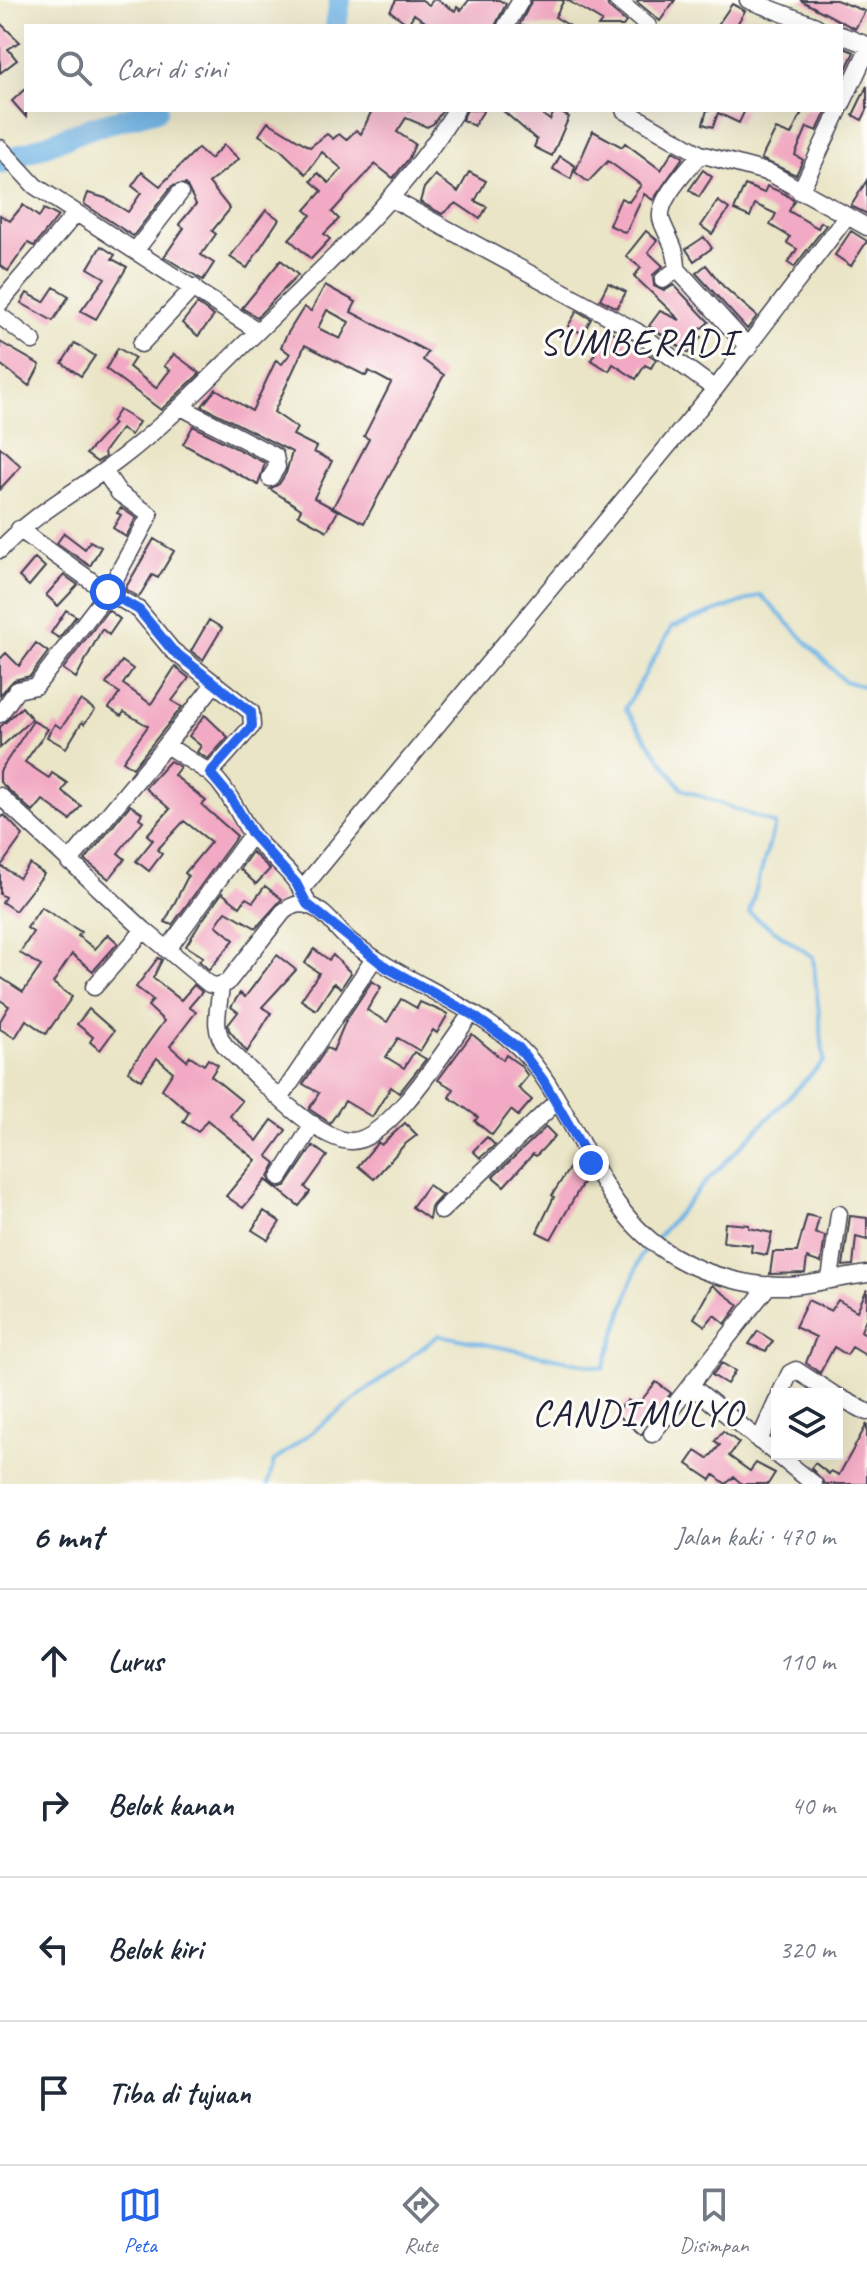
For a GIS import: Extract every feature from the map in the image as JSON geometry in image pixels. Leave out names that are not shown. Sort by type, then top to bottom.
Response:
[{"type":"street","points":[[507,24],[521,0]]},
{"type":"street","points":[[617,0],[646,24]]},
{"type":"street","points":[[748,0],[811,24]]},
{"type":"street","points":[[843,36],[867,48],[843,101]]},
{"type":"street","points":[[0,550],[19,529],[104,471],[181,407],[319,274],[390,198],[454,112]]},
{"type":"street","points":[[627,112],[700,154],[770,173],[867,227]]},
{"type":"street","points":[[800,192],[838,112]]},
{"type":"street","points":[[0,148],[35,186],[258,331]]},
{"type":"street","points":[[700,154],[662,206],[660,220],[675,245],[677,269],[749,348]]},
{"type":"street","points":[[135,251],[180,193]]},
{"type":"street","points":[[390,198],[636,331],[715,389]]},
{"type":"street","points":[[0,303],[76,213]]},
{"type":"street","points":[[221,986],[231,979],[283,912],[304,897],[749,348],[847,216]]},
{"type":"street","points":[[663,280],[677,269]]},
{"type":"street","points":[[141,344],[194,287]]},
{"type":"street","points":[[0,316],[33,341]]},
{"type":"street","points":[[181,407],[275,456],[277,467],[270,478]]},
{"type":"street","points":[[0,714],[17,690],[36,686],[108,592],[150,515],[119,493],[104,471]]},
{"type":"street","points":[[19,529],[108,592],[139,610],[172,650],[248,708],[254,719],[252,726],[210,773]]},
{"type":"street","points":[[69,862],[215,683]]},
{"type":"street","points":[[166,745],[210,773],[231,798],[252,834],[304,897],[374,959],[471,1014],[519,1048],[556,1102],[591,1163],[639,1228],[660,1248],[715,1273],[769,1285],[800,1285],[867,1274]]},
{"type":"street","points":[[0,796],[167,950],[202,979],[221,986]]},
{"type":"street","points":[[167,950],[252,834]]},
{"type":"street","points":[[94,987],[144,930]]},
{"type":"street","points":[[281,1097],[374,959]]},
{"type":"street","points":[[221,986],[217,1036],[313,1124],[343,1140],[354,1142],[372,1132],[419,1085],[471,1014]]},
{"type":"street","points":[[441,1211],[556,1102]]},
{"type":"street","points":[[280,1177],[313,1124]]},
{"type":"street","points":[[830,1279],[839,1214]]},
{"type":"street","points":[[652,1434],[769,1285]]},
{"type":"street","points":[[783,1388],[790,1373],[796,1370],[824,1388]]},
{"type":"street","points":[[690,1385],[814,1484]]},
{"type":"street","points":[[843,1399],[867,1412]]},
{"type":"street","points":[[759,1441],[771,1414]]},
{"type":"building","points":[[396,0],[422,0],[429,5],[433,0],[438,0],[455,11],[457,7],[461,10],[469,0],[499,0],[506,4],[496,24],[428,24],[414,14],[408,24],[390,11]]},
{"type":"building","points":[[532,0],[564,0],[555,17],[567,24],[520,24]]},
{"type":"building","points":[[567,0],[606,0],[609,8],[626,22],[600,24],[602,21]]},
{"type":"building","points":[[675,0],[660,21],[637,2]]},
{"type":"building","points":[[800,0],[836,0],[865,11],[855,29]]},
{"type":"building","points":[[732,4],[745,11],[737,24],[718,24]]},
{"type":"building","points":[[0,23],[20,42],[8,49],[17,60],[0,73]]},
{"type":"building","points":[[843,48],[854,52],[843,76]]},
{"type":"building","points":[[867,86],[867,110],[862,120],[853,115]]},
{"type":"building","points":[[24,90],[26,117],[12,101]]},
{"type":"building","points":[[371,112],[442,112],[427,127],[406,118],[397,132],[415,144],[409,158],[393,178],[375,164],[332,212],[339,219],[324,234],[330,239],[311,259],[289,239],[311,215],[305,210],[322,191],[311,181],[318,173],[329,183],[342,169],[322,152],[306,174],[280,149],[259,135],[268,122],[310,147],[327,134],[333,139],[339,134],[346,140],[356,130],[361,134]]},
{"type":"building","points":[[466,112],[483,112],[474,126],[462,120]]},
{"type":"building","points":[[504,112],[539,112],[550,120],[554,112],[569,117],[552,156],[534,147],[537,140]]},
{"type":"building","points":[[706,112],[744,112],[739,123],[718,113],[713,127],[703,124]]},
{"type":"building","points":[[802,112],[826,112],[817,131],[807,127],[795,155],[803,160],[796,175],[761,159],[776,129],[791,135]]},
{"type":"building","points":[[593,131],[622,147],[625,143],[661,170],[673,151],[683,157],[653,200],[644,194],[626,233],[609,225],[621,198],[629,202],[641,185],[608,161],[588,182],[575,172]]},
{"type":"building","points":[[224,145],[239,159],[209,183],[230,209],[212,231],[216,234],[201,255],[214,263],[203,280],[164,257],[184,228],[179,224],[196,204],[186,184],[172,186],[133,236],[84,204],[88,193],[105,198],[128,212],[141,193],[132,186],[142,172],[160,186],[198,148],[210,159]]},
{"type":"building","points":[[560,156],[575,166],[571,179],[553,169]]},
{"type":"building","points":[[703,170],[712,177],[699,197],[689,190]]},
{"type":"building","points":[[469,172],[486,181],[475,201],[487,207],[480,219],[456,203],[442,214],[420,202],[424,188],[435,175],[458,192]]},
{"type":"building","points":[[867,180],[867,214],[851,206]]},
{"type":"building","points":[[745,185],[764,193],[767,186],[785,194],[794,201],[789,211],[818,228],[821,222],[826,225],[794,267],[788,263],[797,249],[787,243],[790,237],[770,225],[776,214],[755,204],[750,217],[734,210]]},
{"type":"building","points":[[718,201],[729,209],[712,234],[701,226]]},
{"type":"building","points":[[23,205],[39,217],[44,209],[58,216],[34,246],[28,243],[8,271],[0,265],[0,215],[10,221]]},
{"type":"building","points":[[266,210],[279,219],[247,268],[230,257]]},
{"type":"building","points":[[646,231],[657,240],[648,252],[663,266],[653,275],[654,286],[664,291],[674,285],[709,322],[696,333],[701,337],[689,353],[649,326],[660,311],[680,320],[634,276],[641,268],[626,256]]},
{"type":"building","points":[[851,231],[867,241],[851,266],[835,255]]},
{"type":"building","points":[[704,237],[712,248],[694,261],[686,249]]},
{"type":"building","points":[[101,246],[115,255],[112,259],[127,267],[96,319],[81,311],[105,278],[88,268]]},
{"type":"building","points":[[281,260],[298,275],[257,317],[242,308]]},
{"type":"building","points":[[706,265],[723,286],[757,316],[747,329],[696,273]]},
{"type":"building","points":[[608,283],[626,292],[617,308],[600,299]]},
{"type":"building","points":[[325,285],[356,302],[351,312],[428,352],[423,360],[444,375],[364,523],[333,507],[369,439],[364,436],[391,383],[369,371],[366,376],[305,345],[274,412],[297,428],[293,435],[317,447],[314,452],[332,461],[314,498],[338,511],[327,531],[298,515],[301,509],[270,489],[279,484],[286,473],[292,452],[202,406],[216,389],[252,411],[276,360],[282,364],[290,354],[281,347],[286,336],[304,307],[311,311]],"holes":[[[327,310],[349,322],[340,339],[318,328]]]},
{"type":"building","points":[[54,287],[69,296],[53,321],[21,303],[27,293],[44,302]]},
{"type":"building","points":[[197,304],[214,316],[198,336],[182,323]]},
{"type":"building","points":[[577,311],[591,319],[583,334],[568,326]]},
{"type":"building","points":[[609,330],[656,359],[651,368],[645,365],[636,379],[613,364],[609,371],[591,360]]},
{"type":"building","points":[[0,342],[40,365],[29,386],[0,364]]},
{"type":"building","points":[[75,343],[95,356],[81,376],[62,363]]},
{"type":"building","points":[[118,348],[135,358],[129,367],[156,388],[170,370],[164,366],[174,354],[200,373],[161,410],[106,369]]},
{"type":"building","points":[[119,410],[139,422],[131,435],[121,429],[104,452],[105,457],[97,462],[86,454],[114,424],[111,422]]},
{"type":"building","points":[[193,426],[265,463],[258,485],[183,444]]},
{"type":"building","points":[[0,447],[21,466],[0,489]]},
{"type":"building","points":[[121,508],[136,518],[126,537],[113,528],[121,515],[117,513]]},
{"type":"building","points":[[64,533],[85,549],[90,541],[101,547],[90,566],[57,543]]},
{"type":"building","points":[[154,539],[174,551],[158,578],[152,575],[139,597],[125,589]]},
{"type":"building","points":[[35,558],[45,567],[29,586],[19,577]]},
{"type":"building","points":[[64,575],[78,585],[58,606],[46,595]]},
{"type":"building","points":[[66,610],[76,616],[59,638],[51,633]]},
{"type":"building","points":[[108,610],[120,619],[109,635],[102,629],[76,678],[63,669]]},
{"type":"building","points":[[209,620],[222,628],[203,660],[191,651]]},
{"type":"building","points":[[36,643],[48,652],[30,676],[14,680],[0,695],[0,659],[6,653],[19,666]]},
{"type":"building","points":[[122,661],[133,669],[123,684],[151,704],[175,667],[189,678],[172,701],[182,707],[133,768],[123,761],[148,726],[124,712],[121,716],[109,708],[120,693],[106,684]]},
{"type":"building","points":[[81,700],[95,710],[84,724],[82,722],[66,748],[47,737],[55,724],[61,728]]},
{"type":"building","points":[[22,707],[32,719],[0,748],[0,727]]},
{"type":"building","points":[[205,715],[228,737],[208,759],[197,752],[201,746],[189,736]]},
{"type":"building","points":[[33,721],[48,729],[25,762],[49,778],[52,773],[67,783],[62,791],[81,806],[70,820],[43,800],[33,812],[0,782],[0,771]]},
{"type":"building","points":[[170,761],[180,767],[174,775],[206,801],[202,805],[237,836],[172,925],[165,922],[188,876],[185,873],[211,842],[184,821],[157,850],[162,854],[149,871],[136,861],[153,840],[147,835],[170,809],[145,788]]},
{"type":"building","points":[[130,805],[142,813],[139,818],[143,821],[118,853],[125,859],[109,879],[85,860]]},
{"type":"building","points":[[4,815],[23,835],[1,866],[19,878],[30,864],[44,874],[15,911],[2,902],[5,897],[0,894],[0,819]]},
{"type":"building","points":[[252,852],[270,869],[256,884],[240,869]]},
{"type":"building","points":[[265,886],[282,899],[256,928],[226,911],[216,925],[234,940],[209,970],[199,961],[203,957],[186,946],[199,925],[222,893],[240,907],[246,898],[253,902]]},
{"type":"building","points":[[41,907],[81,932],[78,936],[95,949],[108,934],[118,943],[93,971],[72,954],[53,983],[72,997],[46,1034],[26,1020],[15,1038],[0,1029],[0,1021],[9,1006],[0,1000],[0,977],[23,992],[41,966],[20,953],[33,932],[27,928]]},
{"type":"building","points":[[314,949],[329,960],[333,955],[351,973],[341,988],[334,983],[316,1010],[301,1000],[319,973],[305,963]]},
{"type":"building","points":[[277,955],[296,970],[262,1007],[271,1013],[247,1052],[229,1030],[228,1025],[238,1012],[231,1007],[240,993],[245,997]]},
{"type":"building","points":[[158,958],[162,960],[153,978],[181,1000],[194,985],[202,992],[189,1007],[196,1012],[170,1046],[187,1061],[190,1056],[204,1065],[208,1059],[218,1065],[211,1076],[242,1101],[230,1116],[257,1141],[272,1120],[286,1130],[267,1156],[276,1163],[269,1176],[271,1183],[279,1188],[286,1186],[313,1146],[327,1156],[305,1187],[310,1192],[299,1206],[266,1180],[243,1208],[226,1196],[256,1160],[207,1120],[198,1132],[183,1122],[189,1112],[162,1089],[173,1072],[157,1058],[141,1080],[128,1071],[164,1021],[148,1006],[153,1000],[136,987]]},
{"type":"building","points":[[372,981],[381,987],[367,1010],[387,1022],[401,999],[417,1008],[420,1002],[448,1014],[437,1033],[433,1030],[420,1051],[398,1038],[386,1057],[404,1068],[414,1052],[426,1059],[399,1093],[391,1087],[372,1117],[345,1101],[330,1123],[309,1109],[319,1093],[303,1084],[327,1048],[333,1051],[346,1020]]},
{"type":"building","points":[[89,1009],[114,1031],[100,1050],[90,1042],[93,1037],[77,1024]]},
{"type":"building","points":[[472,1034],[503,1060],[506,1055],[520,1065],[528,1076],[518,1088],[532,1100],[518,1116],[511,1110],[492,1135],[475,1121],[478,1117],[449,1097],[454,1089],[438,1080]]},
{"type":"building","points":[[405,1123],[417,1135],[374,1179],[358,1166],[378,1142],[381,1145]]},
{"type":"building","points":[[546,1127],[555,1136],[536,1156],[533,1154],[504,1186],[493,1177]]},
{"type":"building","points":[[487,1137],[495,1145],[480,1158],[473,1151]]},
{"type":"building","points":[[570,1167],[586,1177],[551,1239],[537,1232],[554,1197],[552,1195]]},
{"type":"building","points":[[428,1185],[442,1195],[431,1207],[429,1219],[412,1207]]},
{"type":"building","points":[[264,1211],[280,1222],[268,1240],[252,1230]]},
{"type":"building","points":[[807,1215],[819,1218],[815,1233],[825,1236],[821,1263],[807,1258],[805,1273],[770,1274],[773,1252],[797,1252]]},
{"type":"building","points":[[850,1216],[867,1218],[867,1240],[856,1237],[853,1265],[843,1266]]},
{"type":"building","points":[[725,1223],[749,1225],[749,1228],[772,1233],[767,1255],[751,1252],[752,1245],[723,1242]]},
{"type":"building","points":[[712,1285],[739,1305],[725,1324],[714,1315],[705,1326],[694,1318]]},
{"type":"building","points":[[867,1289],[867,1316],[861,1331],[867,1335],[867,1356],[852,1347],[847,1355],[834,1347],[820,1373],[806,1363],[816,1337],[795,1327],[808,1300],[831,1311],[838,1300],[857,1311]]},
{"type":"building","points":[[758,1331],[773,1341],[766,1351],[749,1344]]},
{"type":"building","points":[[722,1363],[735,1371],[727,1384],[712,1375]]},
{"type":"building","points":[[656,1382],[671,1393],[641,1435],[615,1413],[628,1400],[636,1407]]},
{"type":"building","points":[[867,1424],[867,1484],[825,1484],[811,1468],[815,1463],[829,1474],[831,1471],[839,1475]]},
{"type":"building","points":[[723,1431],[739,1443],[729,1456],[750,1471],[756,1463],[775,1473],[768,1484],[742,1484],[734,1477],[726,1484],[714,1475],[711,1480],[687,1464],[696,1451],[708,1459],[720,1445],[715,1441]]},
{"type":"waterway","points":[[336,24],[340,0]]},
{"type":"waterway","points":[[0,163],[93,127],[149,112]]},
{"type":"waterway","points":[[657,1238],[702,1186],[824,1061],[813,957],[749,913],[775,824],[682,789],[625,709],[672,627],[761,595],[844,681],[867,687]]},
{"type":"waterway","points":[[268,1484],[274,1461],[439,1335],[604,1368],[640,1257],[651,1244]]},
{"type":"district","name":"SUMBERADI","points":[[638,341]]},
{"type":"district","name":"CANDIMULYO","points":[[638,1412]]},
{"type":"route","points":[[108,592],[139,610],[172,650],[251,712],[254,719],[252,726],[210,773],[221,783],[252,834],[304,893],[307,904],[386,967],[471,1014],[519,1048],[543,1080],[591,1163]]}]
